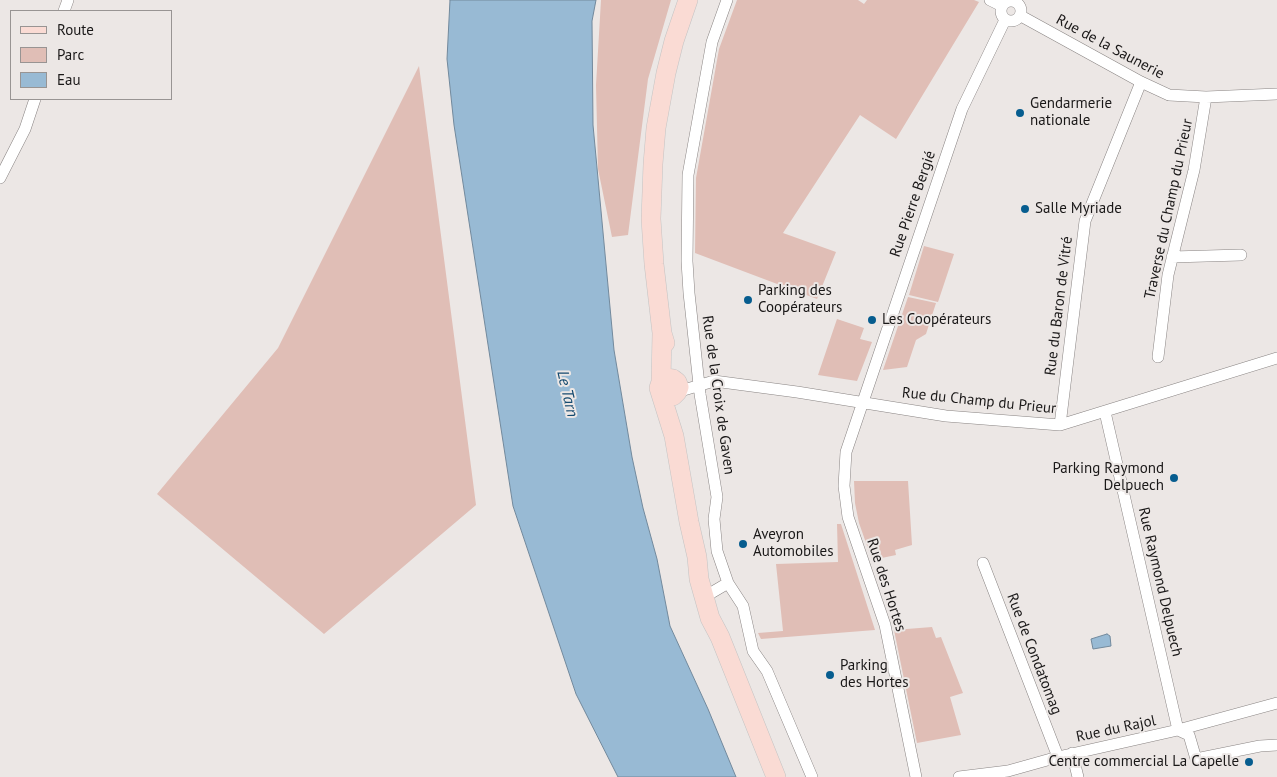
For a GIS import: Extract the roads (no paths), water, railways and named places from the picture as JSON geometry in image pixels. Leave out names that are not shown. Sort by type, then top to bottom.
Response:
[{"type":"main road","points":[[688,0],[674,41],[666,73],[656,128],[653,164],[651,219],[662,332],[670,361],[674,436],[697,557],[699,579],[710,618],[720,637],[776,777]]},
{"type":"main road","points":[[697,557],[706,576],[718,616],[720,637]]},
{"type":"main road","points":[[763,742],[782,777]]},
{"type":"street","name":"Rue de la Croix de Gaven","points":[[727,0],[712,42],[688,175],[688,269],[700,384],[717,497],[714,519],[717,551],[728,583],[743,606],[753,651],[766,671],[812,777]]},
{"type":"street","points":[[990,0],[1002,6]]},
{"type":"street","points":[[1009,1],[1017,1],[1020,6],[1021,16],[1016,21],[1005,20],[1001,12],[1002,6],[1009,1]]},
{"type":"street","name":"Rue de la Saunerie","points":[[1021,16],[1141,82],[1169,95],[1206,98],[1277,94]]},
{"type":"street","name":"Rue Pierre Bergié","points":[[862,402],[962,109],[1005,20]]},
{"type":"street","name":"Rue du Baron de Vitré","points":[[1060,425],[1084,221],[1141,82]]},
{"type":"street","name":"Traverse du Champ du Prieur","points":[[1158,357],[1168,275],[1194,170],[1206,98]]},
{"type":"street","points":[[0,178],[25,129],[35,100]]},
{"type":"street","points":[[1172,257],[1241,255]]},
{"type":"street","name":"Rue du Champ du Prieur","points":[[670,387],[714,381],[946,416],[1060,425],[1277,358]]},
{"type":"street","name":"Rue des Hortes","points":[[862,402],[846,452],[844,486],[848,518],[884,625],[916,777]]},
{"type":"street","name":"Rue Raymond Delpuech","points":[[1105,412],[1178,730]]},
{"type":"street","name":"Rue de Condatomag","points":[[983,563],[1058,757]]},
{"type":"street","points":[[711,593],[728,583]]},
{"type":"street","name":"Rue du Rajol","points":[[959,777],[1008,771],[1058,757],[1178,730],[1277,703]]},
{"type":"street","points":[[1178,730],[1189,735],[1196,759],[1260,746],[1277,745]]},
{"type":"street","points":[[1072,754],[1078,777]]},
{"type":"water","name":"Le Tarn","points":[[450,0],[596,0],[592,21],[593,125],[614,350],[632,457],[657,559],[670,626],[708,709],[736,777],[618,777],[576,694],[513,506],[454,125],[447,59]]},
{"type":"water","points":[[1107,634],[1110,636],[1111,646],[1093,649],[1091,639]]},
{"type":"place","name":"Gendarmerie nationale","points":[[1020,113]]},
{"type":"place","name":"Salle Myriade","points":[[1025,209]]},
{"type":"place","name":"Parking des Coopérateurs","points":[[748,300]]},
{"type":"place","name":"Les Coopérateurs","points":[[872,320]]},
{"type":"place","name":"Parking Raymond Delpuech","points":[[1174,478]]},
{"type":"place","name":"Aveyron Automobiles","points":[[743,544]]},
{"type":"place","name":"Parking des Hortes","points":[[830,675]]},
{"type":"place","name":"Centre commercial La Capelle","points":[[1249,762]]}]
